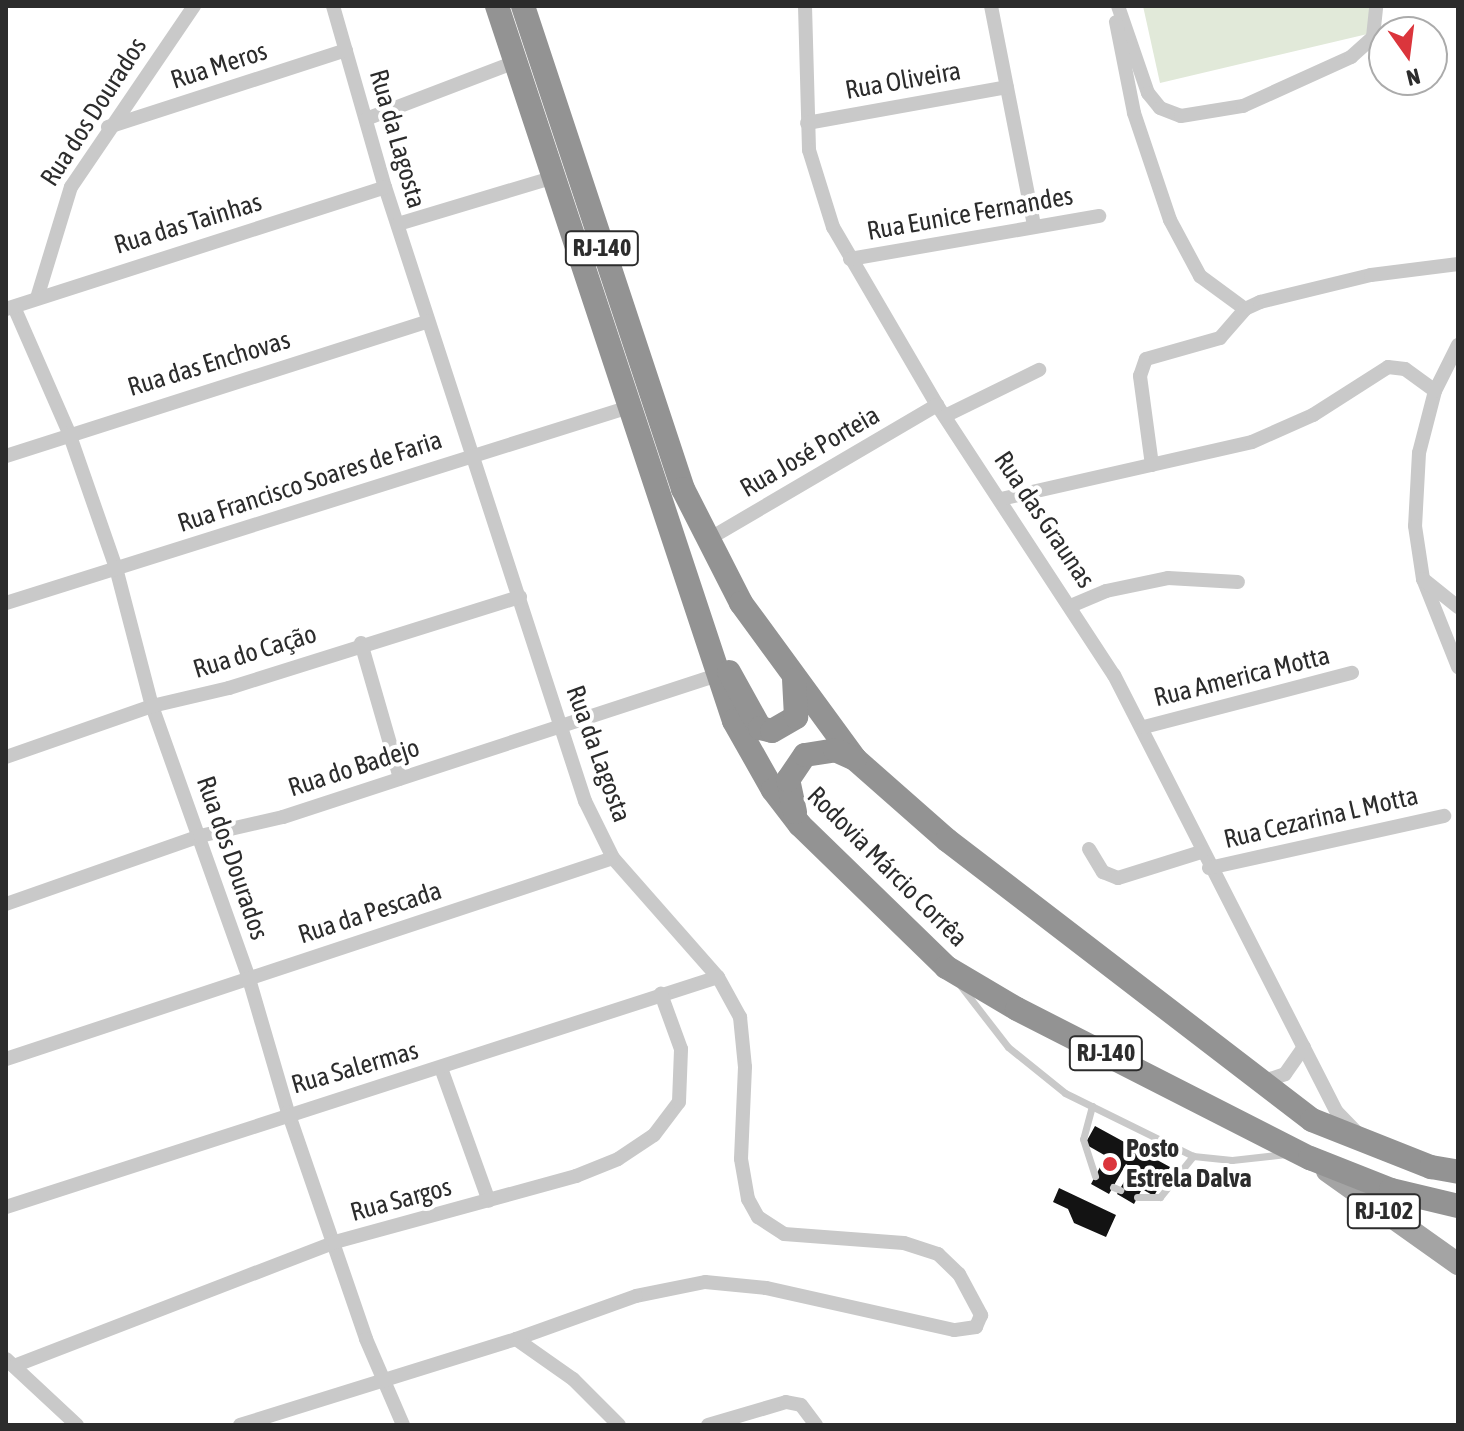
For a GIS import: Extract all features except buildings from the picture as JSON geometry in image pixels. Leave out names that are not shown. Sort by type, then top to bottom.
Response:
[{"type":"highway","name":"Rodovia Márcio Corrêa","points":[[497,6],[734,721],[773,790],[800,825],[946,967],[1017,1009],[1305,1155],[1391,1190],[1458,1206]]},
{"type":"highway","name":"Rodovia Márcio Corrêa","points":[[523,6],[678,475],[707,540],[741,603],[794,680],[855,759],[947,840],[1312,1120],[1369,1145],[1458,1172]]},
{"type":"highway","points":[[708,650],[731,675],[760,728],[772,731],[796,717],[794,680]]},
{"type":"highway","points":[[800,825],[788,795],[794,766],[819,750],[855,759]]},
{"type":"main road","name":"RJ-102","points":[[1305,1155],[1458,1264]]},
{"type":"street","name":"Rua dos Dourados","points":[[37,298],[58,215],[108,128],[194,6]]},
{"type":"street","name":"Rua da Lagosta","points":[[333,6],[385,187],[585,801],[613,858],[718,977],[743,1027],[741,1159],[748,1199],[758,1217],[784,1234],[904,1243],[938,1254],[959,1274],[979,1307],[981,1321],[972,1329],[954,1330],[740,1283],[705,1282],[636,1296],[516,1339]]},
{"type":"street","name":"Rua das Graunas","points":[[805,6],[807,123],[821,198],[850,259],[941,411],[1073,605],[1144,727],[1209,868],[1337,1112],[1369,1145]]},
{"type":"street","points":[[991,6],[1034,226]]},
{"type":"street","points":[[1116,6],[1148,93],[1160,108],[1181,116],[1243,106],[1351,57],[1373,37],[1376,6]]},
{"type":"street","points":[[1116,6],[1134,113],[1170,220],[1200,276],[1245,309]]},
{"type":"street","name":"Rua Meros","points":[[108,128],[346,50]]},
{"type":"street","points":[[366,119],[515,62]]},
{"type":"street","name":"Rua Oliveira","points":[[807,123],[1007,87]]},
{"type":"street","points":[[398,224],[555,177]]},
{"type":"street","name":"Rua das Tainhas","points":[[10,308],[385,187]]},
{"type":"street","name":"Rua Eunice Fernandes","points":[[850,259],[1099,216]]},
{"type":"street","points":[[1152,465],[1140,376],[1143,362],[1220,338],[1245,309],[1371,275],[1458,264]]},
{"type":"street","name":"Rua dos Dourados","points":[[10,308],[69,433],[116,568],[152,706],[249,979],[288,1112],[383,1379],[403,1425]]},
{"type":"street","name":"Rua das Enchovas","points":[[6,456],[69,433],[428,321]]},
{"type":"street","points":[[1458,345],[1435,391],[1415,488],[1423,579],[1458,667]]},
{"type":"street","points":[[1001,499],[1281,432],[1388,367],[1405,369],[1435,391]]},
{"type":"street","name":"Rua José Porteia","points":[[707,540],[941,411],[1039,370]]},
{"type":"street","name":"Rua Francisco Soares de Faria","points":[[6,603],[629,407]]},
{"type":"street","points":[[1073,605],[1106,591],[1168,578],[1238,582]]},
{"type":"street","points":[[1423,579],[1458,607]]},
{"type":"street","name":"Rua do Cação","points":[[6,757],[152,706],[229,688],[361,643],[520,597]]},
{"type":"street","points":[[361,643],[400,778]]},
{"type":"street","name":"Rua America Motta","points":[[1144,727],[1352,673]]},
{"type":"street","name":"Rua do Badejo","points":[[6,904],[200,836],[283,817],[717,675]]},
{"type":"street","name":"Rua Cezarina L Motta","points":[[1209,868],[1444,816]]},
{"type":"street","points":[[1089,849],[1103,872],[1118,878],[1201,852]]},
{"type":"street","name":"Rua da Pescada","points":[[6,1059],[613,858]]},
{"type":"street","name":"Rua Salermas","points":[[6,1207],[288,1112],[441,1068],[718,977]]},
{"type":"street","name":"Rua Sargos","points":[[10,1362],[335,1242],[489,1201],[618,1159],[671,1117],[684,1068],[661,994]]},
{"type":"street","points":[[1261,1082],[1285,1074],[1304,1047]]},
{"type":"street","points":[[441,1068],[489,1201]]},
{"type":"street","points":[[240,1425],[516,1339],[573,1379],[619,1425]]},
{"type":"street","points":[[10,1362],[77,1425]]},
{"type":"street","points":[[708,1425],[786,1402],[806,1408],[816,1425]]},
{"type":"lane","points":[[946,967],[1008,1047],[1065,1093],[1193,1156],[1232,1160],[1305,1155]]},
{"type":"lane","points":[[1092,1106],[1083,1139],[1095,1176]]},
{"type":"lane","points":[[1137,1197],[1160,1197],[1193,1156]]},
{"type":"green space","points":[[1143,6],[1371,6],[1373,16],[1368,16],[1368,34],[1160,83]]},
{"type":"place","name":"Posto Estrela Dalva","points":[[1110,1164]]}]
